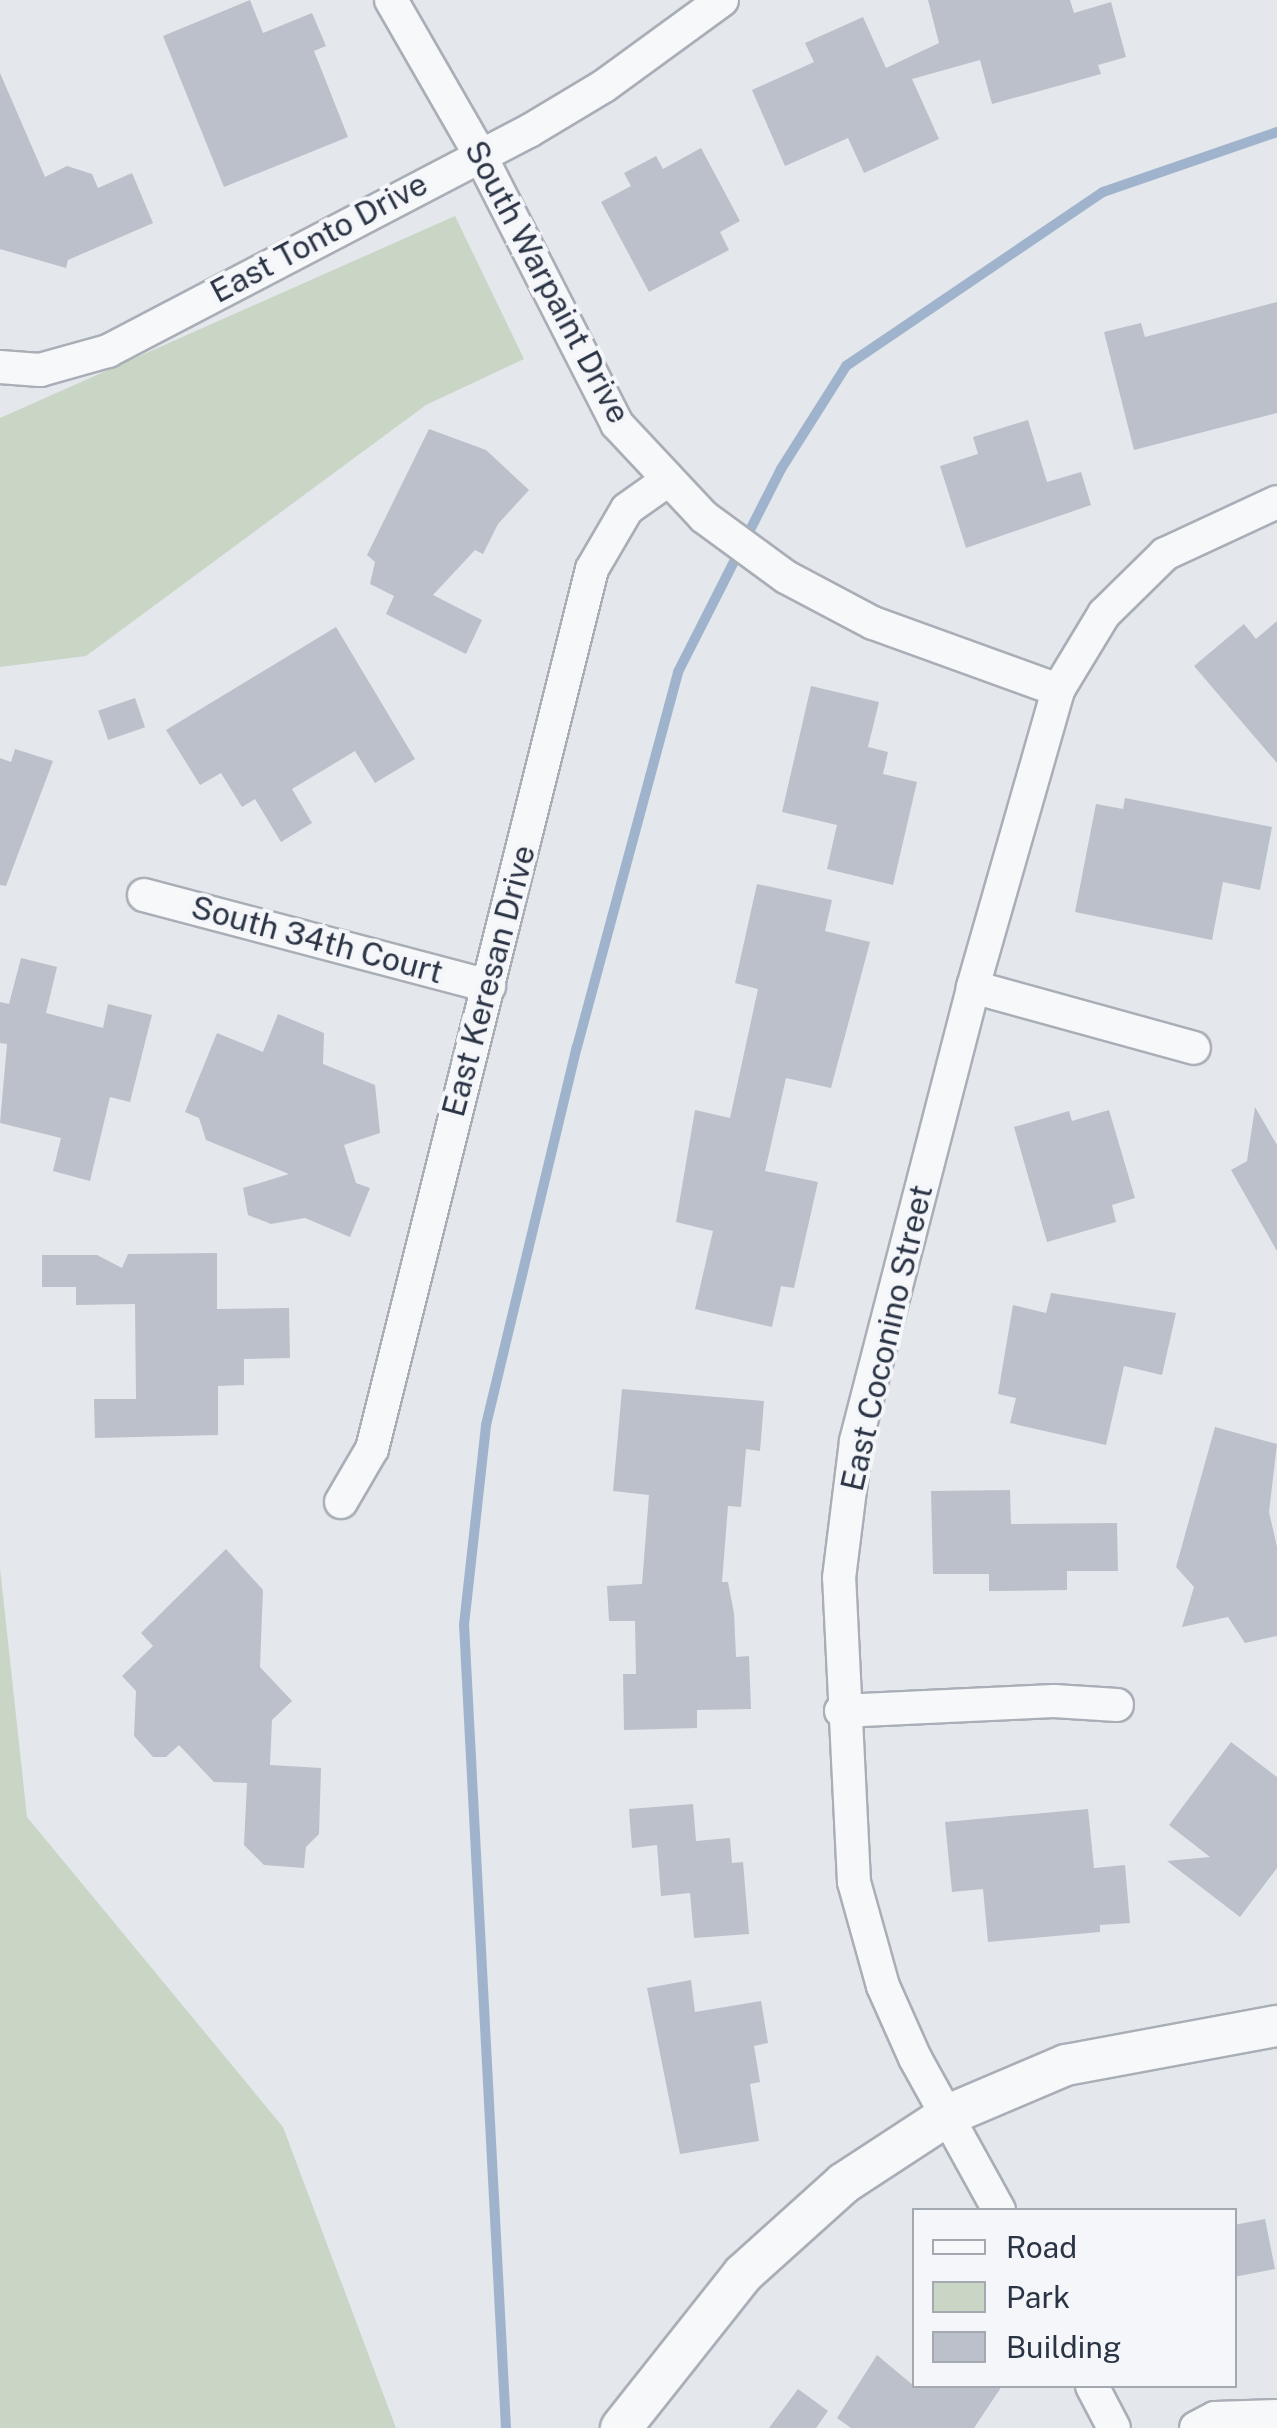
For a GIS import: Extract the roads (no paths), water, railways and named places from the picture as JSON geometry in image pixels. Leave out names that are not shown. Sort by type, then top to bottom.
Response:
[{"type":"street","name":"South Warpaint Drive","points":[[391,0],[480,155],[617,424],[704,518],[786,577],[874,623],[1058,690]]},
{"type":"street","name":"East Tonto Drive","points":[[0,367],[40,370],[108,352],[604,86],[722,0]]},
{"type":"street","name":"East Keresan Drive","points":[[341,1502],[372,1450],[421,1231],[488,986],[592,569],[627,509],[668,480]]},
{"type":"street","name":"East Coconino Street","points":[[998,2208],[883,1986],[854,1882],[841,1711],[839,1578],[856,1442],[973,987],[1058,690],[1104,614],[1166,554],[1277,502]]},
{"type":"street","name":"South 34th Court","points":[[144,895],[488,986]]},
{"type":"street","points":[[973,987],[1194,1048]]},
{"type":"street","points":[[841,1711],[1054,1701],[1117,1705]]},
{"type":"street","points":[[620,2428],[743,2274],[844,2183],[948,2115],[1066,2065],[1277,2026]]},
{"type":"street","points":[[1093,2388],[1114,2428]]},
{"type":"street","points":[[1196,2428],[1214,2418],[1277,2416]]},
{"type":"waterway","points":[[506,2428],[464,1625],[486,1425],[577,1047],[678,672],[781,469],[846,366],[1103,192],[1277,132]]}]
